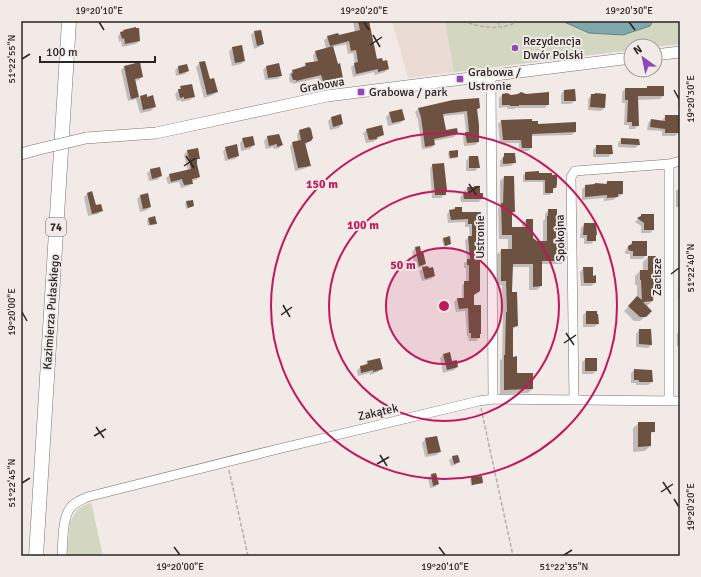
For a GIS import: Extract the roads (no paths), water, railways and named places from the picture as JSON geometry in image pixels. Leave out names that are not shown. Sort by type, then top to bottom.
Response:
[{"type":"main road","name":"Kazimierza Pułaskiego","points":[[36,556],[69,21]]},
{"type":"street","points":[[663,54],[680,52]]},
{"type":"street","name":"Grabowa","points":[[21,154],[86,138],[148,134],[327,96],[623,59]]},
{"type":"street","name":"Ustronie","points":[[491,75],[493,399]]},
{"type":"street","points":[[668,164],[680,161]]},
{"type":"street","name":"Spokojna","points":[[574,400],[571,177],[575,171],[668,164]]},
{"type":"street","name":"Zacisze","points":[[668,164],[669,401]]},
{"type":"street","name":"Zakątek","points":[[62,556],[65,520],[68,512],[71,507],[87,497],[479,400],[680,401]]},
{"type":"water","points":[[562,21],[653,21],[650,26],[623,35],[589,33]]},
{"type":"place","name":"Rezydencja Dwór Polski","points":[[515,48]]},
{"type":"place","name":"Grabowa / Ustronie","points":[[460,79]]},
{"type":"place","name":"Grabowa / park","points":[[361,92]]}]
